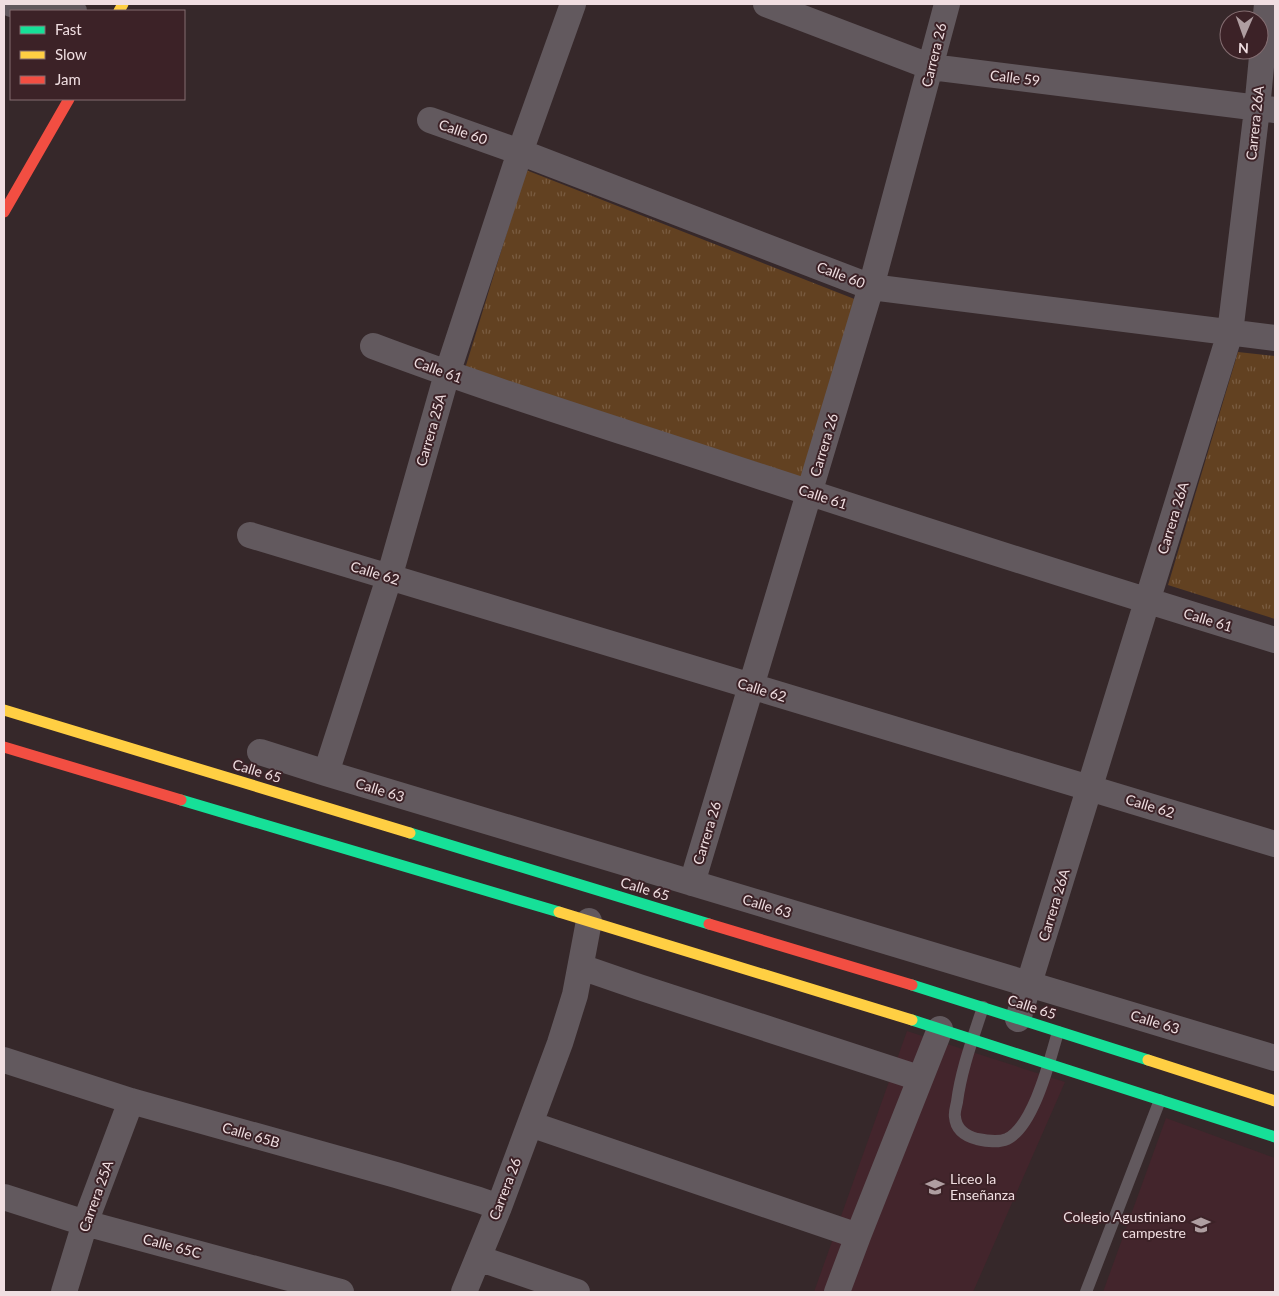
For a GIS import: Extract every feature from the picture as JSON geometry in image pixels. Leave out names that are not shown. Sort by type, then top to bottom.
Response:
[{"type":"street","points":[[11,4],[65,10]]},
{"type":"street","name":"Carrera 25A","points":[[326,774],[388,578],[447,374],[520,152],[573,4]]},
{"type":"street","name":"Calle 59","points":[[766,4],[931,67],[1266,110]]},
{"type":"street","name":"Carrera 26","points":[[692,883],[872,287],[947,4]]},
{"type":"street","name":"Carrera 26A","points":[[1018,1019],[1230,333],[1266,110],[1267,4]]},
{"type":"street","points":[[5,207],[68,100]]},
{"type":"street","name":"Calle 60","points":[[430,120],[520,152],[872,287],[1275,338]]},
{"type":"street","name":"Calle 61","points":[[373,346],[447,374],[810,493],[1147,602],[1275,640]]},
{"type":"street","name":"Calle 62","points":[[250,535],[1275,844]]},
{"type":"street","name":"Calle 65","points":[[4,710],[983,1007],[1275,1101]]},
{"type":"street","points":[[4,747],[589,921],[940,1029],[1275,1137]]},
{"type":"street","name":"Calle 63","points":[[260,752],[326,774],[1275,1058]]},
{"type":"street","name":"Carrera 26","points":[[464,1292],[499,1208],[560,1043],[575,995],[589,921]]},
{"type":"street","points":[[581,967],[919,1078]]},
{"type":"street","points":[[837,1292],[919,1078],[940,1029]]},
{"type":"street","name":"Calle 65B","points":[[4,1060],[132,1101],[396,1175],[479,1200],[499,1208]]},
{"type":"street","name":"Carrera 25A","points":[[64,1292],[85,1223],[132,1101]]},
{"type":"street","points":[[530,1124],[858,1236]]},
{"type":"street","name":"Calle 65C","points":[[4,1197],[85,1223],[341,1292]]},
{"type":"street","points":[[478,1258],[577,1292]]},
{"type":"lane","points":[[983,1007],[962,1075],[955,1117],[957,1126],[962,1133],[972,1138],[991,1142],[1006,1139],[1019,1130],[1039,1093],[1058,1032]]},
{"type":"lane","points":[[1086,1292],[1160,1100]]},
{"type":"shaded area","name":"Liceo la Enseñanza","points":[[907,1031],[1065,1082],[973,1292],[814,1292]]},
{"type":"shaded area","name":"Colegio Agustiniano campestre","points":[[1166,1118],[1275,1158],[1275,1292],[1103,1292]]},
{"type":"green space","points":[[526,170],[857,300],[804,482],[464,372]]},
{"type":"green space","points":[[1238,352],[1275,356],[1275,619],[1168,585]]},
{"type":"traffic: fast","points":[[181,800],[559,912]]},
{"type":"traffic: fast","points":[[410,833],[709,924]]},
{"type":"traffic: fast","points":[[912,985],[1148,1060]]},
{"type":"traffic: fast","points":[[912,1020],[1275,1137]]},
{"type":"traffic: slow","points":[[120,10],[123,4]]},
{"type":"traffic: slow","points":[[4,710],[410,833]]},
{"type":"traffic: slow","points":[[559,912],[912,1020]]},
{"type":"traffic: slow","points":[[1148,1060],[1275,1101]]},
{"type":"traffic: jam","points":[[4,212],[68,100]]},
{"type":"traffic: jam","points":[[4,747],[181,800]]},
{"type":"traffic: jam","points":[[709,924],[912,985]]},
{"type":"place","name":"Liceo la Enseñanza","points":[[935,1187]]},
{"type":"place","name":"Colegio Agustiniano campestre","points":[[1201,1225]]}]
